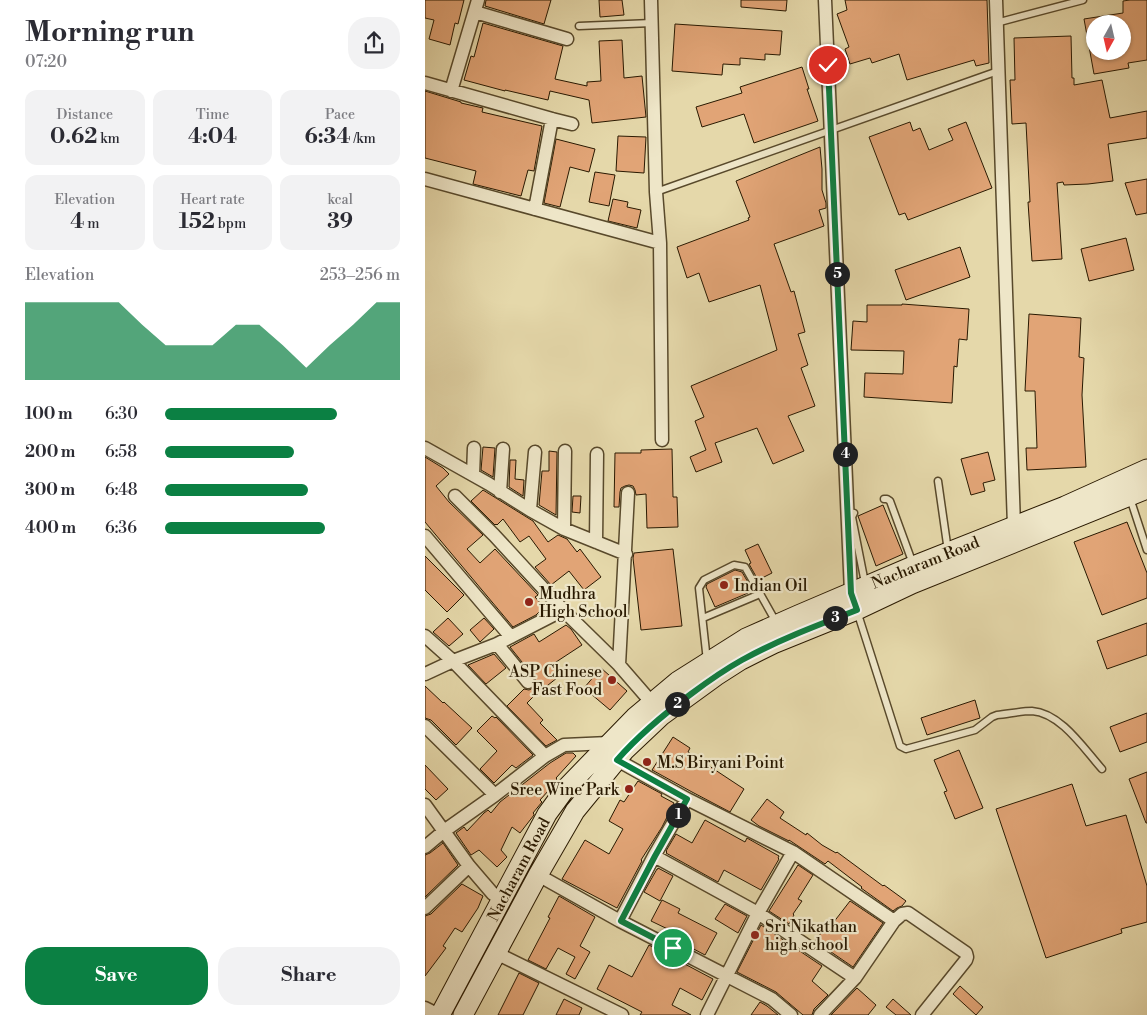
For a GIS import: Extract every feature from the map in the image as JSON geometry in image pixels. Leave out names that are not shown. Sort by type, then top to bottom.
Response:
[{"type":"main road","name":"Nacharam Road","points":[[463,1015],[538,875],[575,811],[625,750],[661,716],[741,660],[913,566],[1065,506],[1147,469]]},
{"type":"main road","name":"Nacharam Road","points":[[439,1015],[547,814],[565,788],[635,716],[678,681],[746,638],[777,624],[858,596],[912,584],[1147,489]]},
{"type":"street","points":[[651,0],[656,192],[660,243],[662,440]]},
{"type":"street","points":[[825,0],[858,596]]},
{"type":"street","points":[[996,0],[1014,526]]},
{"type":"street","points":[[451,91],[476,6],[567,39]]},
{"type":"street","points":[[425,83],[572,124]]},
{"type":"street","points":[[535,210],[551,119]]},
{"type":"street","points":[[425,178],[535,210],[660,243]]},
{"type":"street","points":[[425,448],[564,529],[626,554]]},
{"type":"street","points":[[473,475],[474,448]]},
{"type":"street","points":[[500,492],[503,449]]},
{"type":"street","points":[[564,529],[565,451]]},
{"type":"street","points":[[530,510],[535,452]]},
{"type":"street","points":[[596,542],[597,454]]},
{"type":"street","points":[[619,665],[628,492]]},
{"type":"street","points":[[455,496],[494,534],[563,610],[619,665],[652,703]]},
{"type":"street","points":[[425,536],[511,637]]},
{"type":"street","points":[[425,674],[497,644],[563,610]]},
{"type":"street","points":[[425,636],[453,661],[545,756]]},
{"type":"street","points":[[497,644],[528,682]]},
{"type":"street","points":[[425,726],[495,795]]},
{"type":"street","points":[[425,846],[545,756],[564,745],[609,742]]},
{"type":"street","points":[[617,760],[687,799],[793,852],[894,920]]},
{"type":"street","points":[[621,921],[687,799]]},
{"type":"street","points":[[425,805],[469,866],[493,894]]},
{"type":"street","points":[[708,1015],[758,913],[793,852]]},
{"type":"street","points":[[655,856],[758,913],[855,978]]},
{"type":"street","points":[[425,908],[469,866]]},
{"type":"street","points":[[538,875],[621,921],[772,999],[791,1015]]},
{"type":"street","points":[[820,1015],[855,978],[894,920],[905,912],[966,953],[967,957],[922,1015]]},
{"type":"street","points":[[496,953],[622,1015]]},
{"type":"street","points":[[425,1008],[439,1015]]},
{"type":"lane","points":[[996,23],[1083,0]]},
{"type":"lane","points":[[579,26],[652,23]]},
{"type":"lane","points":[[656,192],[998,70]]},
{"type":"lane","points":[[938,481],[949,552]]},
{"type":"lane","points":[[1129,496],[1147,550]]},
{"type":"lane","points":[[884,499],[890,501],[913,566]]},
{"type":"lane","points":[[854,513],[852,517],[858,596],[900,746],[906,749],[975,730],[997,715],[1032,711],[1045,714],[1063,725],[1102,769]]},
{"type":"lane","points":[[707,662],[699,588],[704,580],[734,565],[745,566],[777,624]]},
{"type":"lane","points":[[703,618],[760,594]]},
{"type":"building","points":[[425,0],[464,0],[458,24],[455,23],[450,45],[429,39],[434,20],[425,18]]},
{"type":"building","points":[[486,0],[551,0],[544,24],[485,6]]},
{"type":"building","points":[[599,0],[622,0],[624,15],[600,17]]},
{"type":"building","points":[[741,0],[787,0],[786,11],[741,7]]},
{"type":"building","points":[[845,0],[987,0],[989,63],[976,66],[974,60],[907,80],[899,54],[872,63],[870,58],[850,64],[845,49],[849,47],[837,14],[847,10]]},
{"type":"building","points":[[1147,0],[1147,60],[1128,63],[1129,68],[1094,74],[1091,60],[1131,60],[1131,15],[1110,15],[1123,13],[1123,1]]},
{"type":"building","points":[[483,23],[563,46],[555,79],[587,86],[587,82],[601,81],[599,41],[622,40],[624,78],[642,76],[646,117],[592,123],[589,100],[550,91],[548,100],[464,80],[471,56],[474,57]]},
{"type":"building","points":[[675,24],[782,31],[780,55],[765,54],[765,60],[740,58],[740,65],[723,64],[722,75],[672,71]]},
{"type":"building","points":[[1071,36],[1072,78],[1074,78],[1074,85],[1102,80],[1110,118],[1147,111],[1147,138],[1108,144],[1113,181],[1064,185],[1063,182],[1057,183],[1062,259],[1032,261],[1026,123],[1012,124],[1010,80],[1015,80],[1014,38]]},
{"type":"building","points":[[802,67],[818,121],[754,143],[744,114],[702,127],[696,107],[742,93],[740,87]]},
{"type":"building","points":[[425,91],[483,108],[482,112],[542,126],[534,171],[528,170],[521,196],[473,184],[476,171],[425,158]]},
{"type":"building","points":[[910,122],[913,131],[920,128],[929,150],[953,140],[948,129],[966,122],[992,188],[908,220],[905,213],[899,215],[869,137]]},
{"type":"building","points":[[618,136],[646,137],[644,173],[616,171]]},
{"type":"building","points":[[556,139],[595,149],[589,172],[570,167],[560,207],[544,203]]},
{"type":"building","points":[[820,147],[822,190],[826,208],[819,210],[824,226],[774,244],[791,292],[794,291],[805,332],[798,334],[808,365],[801,368],[815,406],[788,416],[804,451],[773,464],[757,428],[715,443],[722,462],[696,472],[690,457],[706,450],[695,421],[704,417],[691,386],[777,350],[760,285],[709,302],[699,273],[687,278],[677,247],[749,220],[748,218],[750,217],[736,181]]},
{"type":"building","points":[[595,172],[615,175],[609,206],[589,202]]},
{"type":"building","points":[[1147,179],[1147,213],[1136,215],[1125,183]]},
{"type":"building","points":[[613,199],[628,202],[627,207],[641,210],[637,228],[608,221]]},
{"type":"building","points":[[1126,238],[1134,270],[1089,281],[1081,249]]},
{"type":"building","points":[[960,247],[970,277],[906,300],[895,270]]},
{"type":"building","points":[[902,304],[969,309],[967,340],[959,339],[957,367],[954,366],[952,403],[864,397],[865,373],[903,374],[904,351],[851,350],[853,321],[867,322],[867,305]]},
{"type":"building","points":[[1029,314],[1081,318],[1079,357],[1084,358],[1082,395],[1086,467],[1027,470],[1026,448],[1037,448],[1035,391],[1025,391]]},
{"type":"building","points":[[483,447],[495,448],[493,477],[481,470]]},
{"type":"building","points":[[672,449],[673,497],[677,497],[678,527],[647,528],[646,494],[636,495],[633,486],[625,486],[621,488],[619,507],[614,507],[615,453],[641,453],[641,450]]},
{"type":"building","points":[[549,451],[557,452],[556,515],[539,505],[542,471],[549,471]]},
{"type":"building","points":[[988,452],[995,480],[983,483],[985,491],[971,495],[961,459]]},
{"type":"building","points":[[425,457],[449,474],[436,486],[449,502],[483,535],[467,549],[480,563],[495,549],[538,595],[535,597],[544,607],[536,615],[513,627],[425,522]]},
{"type":"building","points":[[510,460],[516,460],[515,479],[524,480],[523,496],[509,487]]},
{"type":"building","points":[[483,490],[533,521],[548,542],[558,535],[567,539],[577,552],[580,549],[601,577],[584,590],[569,571],[551,585],[535,567],[546,559],[529,536],[520,542],[503,519],[495,525],[471,501]]},
{"type":"building","points":[[573,496],[581,496],[580,513],[572,512]]},
{"type":"building","points":[[883,505],[903,554],[876,566],[858,516]]},
{"type":"building","points":[[1127,522],[1147,573],[1147,598],[1102,615],[1074,542]]},
{"type":"building","points":[[758,544],[772,573],[758,580],[749,564],[751,563],[745,550]]},
{"type":"building","points":[[673,549],[682,626],[641,630],[634,553]]},
{"type":"building","points":[[425,556],[464,595],[447,612],[425,590]]},
{"type":"building","points":[[735,570],[742,572],[749,584],[744,586],[748,593],[715,607],[706,587],[707,584]]},
{"type":"building","points":[[448,618],[463,634],[449,646],[433,632]]},
{"type":"building","points":[[484,618],[494,629],[480,642],[470,630]]},
{"type":"building","points":[[1147,623],[1147,655],[1107,669],[1097,641]]},
{"type":"building","points":[[566,625],[582,645],[553,664],[562,674],[542,688],[527,703],[543,720],[540,723],[557,740],[546,746],[507,706],[524,689],[529,690],[533,688],[536,681],[510,647],[534,634],[539,642]]},
{"type":"building","points":[[494,654],[506,668],[486,684],[468,665]]},
{"type":"building","points":[[601,668],[627,691],[610,710],[584,688]]},
{"type":"building","points":[[425,686],[472,728],[456,745],[431,720],[425,718]]},
{"type":"building","points":[[975,700],[980,718],[927,735],[921,718]]},
{"type":"building","points":[[1147,713],[1147,742],[1120,752],[1110,727]]},
{"type":"building","points":[[492,716],[496,717],[533,755],[516,768],[512,765],[494,783],[480,769],[497,751],[477,731]]},
{"type":"building","points":[[673,737],[690,748],[688,752],[744,789],[730,812],[652,770]]},
{"type":"building","points":[[959,750],[983,808],[955,819],[944,792],[947,791],[934,760]]},
{"type":"building","points":[[566,753],[573,753],[576,756],[556,778],[540,800],[542,802],[533,813],[534,815],[520,833],[512,827],[501,850],[507,857],[497,867],[479,850],[471,855],[456,833],[464,827],[467,831],[484,813],[488,810],[491,813],[500,802],[550,763]]},
{"type":"building","points":[[425,765],[448,789],[436,800],[425,789]]},
{"type":"building","points":[[1147,772],[1147,823],[1146,823],[1129,779]]},
{"type":"building","points":[[638,781],[674,803],[662,827],[641,860],[617,908],[562,879],[585,840],[609,854],[623,829],[609,821],[620,800],[624,802]]},
{"type":"building","points":[[1072,784],[1086,826],[1126,815],[1147,886],[1147,922],[1121,929],[1122,933],[1046,958],[996,809]]},
{"type":"building","points":[[767,799],[784,812],[780,818],[806,835],[807,833],[822,845],[837,852],[906,901],[902,906],[893,911],[828,861],[825,864],[789,840],[759,826],[751,820]]},
{"type":"building","points":[[705,820],[745,842],[747,838],[779,856],[761,890],[724,870],[718,882],[666,853],[676,834],[692,843]]},
{"type":"building","points":[[443,843],[458,865],[425,897],[425,855]]},
{"type":"building","points":[[798,865],[813,875],[798,899],[802,901],[789,924],[769,911]]},
{"type":"building","points":[[658,868],[673,876],[660,901],[644,892]]},
{"type":"building","points":[[462,884],[483,896],[478,908],[462,932],[455,928],[443,946],[446,948],[425,976],[425,916],[431,914]]},
{"type":"building","points":[[559,896],[595,917],[580,946],[590,952],[575,979],[566,974],[575,957],[558,948],[546,969],[528,960]]},
{"type":"building","points":[[662,900],[680,909],[678,913],[717,933],[705,955],[673,938],[676,933],[651,921]]},
{"type":"building","points":[[850,901],[883,923],[853,967],[815,941],[830,921],[833,923]]},
{"type":"building","points":[[725,904],[747,916],[738,933],[715,919]]},
{"type":"building","points":[[761,925],[822,966],[812,981],[828,995],[814,1009],[812,1015],[803,1015],[776,992],[737,972]]},
{"type":"building","points":[[649,945],[713,979],[702,1000],[680,988],[672,1005],[691,1015],[640,1015],[642,1012],[597,989],[609,965],[632,977]]},
{"type":"building","points":[[519,973],[539,983],[523,1015],[498,1015]]},
{"type":"building","points":[[960,986],[983,1007],[976,1015],[953,994]]},
{"type":"building","points":[[857,988],[876,1005],[868,1015],[831,1015]]},
{"type":"building","points":[[564,999],[582,1008],[579,1015],[556,1015]]},
{"type":"building","points":[[893,999],[911,1015],[896,1015],[886,1007]]},
{"type":"building","points":[[760,1002],[767,1006],[778,1015],[751,1015]]},
{"type":"place","name":"Indian Oil","points":[[724,585]]},
{"type":"place","name":"Mudhra High School","points":[[529,602]]},
{"type":"place","name":"ASP Chinese Fast Food","points":[[612,680]]},
{"type":"place","name":"M.S Biryani Point","points":[[647,762]]},
{"type":"place","name":"Sree Wine Park","points":[[629,789]]},
{"type":"place","name":"Sri Nikathan high school","points":[[755,935]]},
{"type":"route","points":[[673,948],[621,921],[687,799],[617,760],[661,716],[741,660],[773,644],[857,610],[851,593],[828,65]]}]
